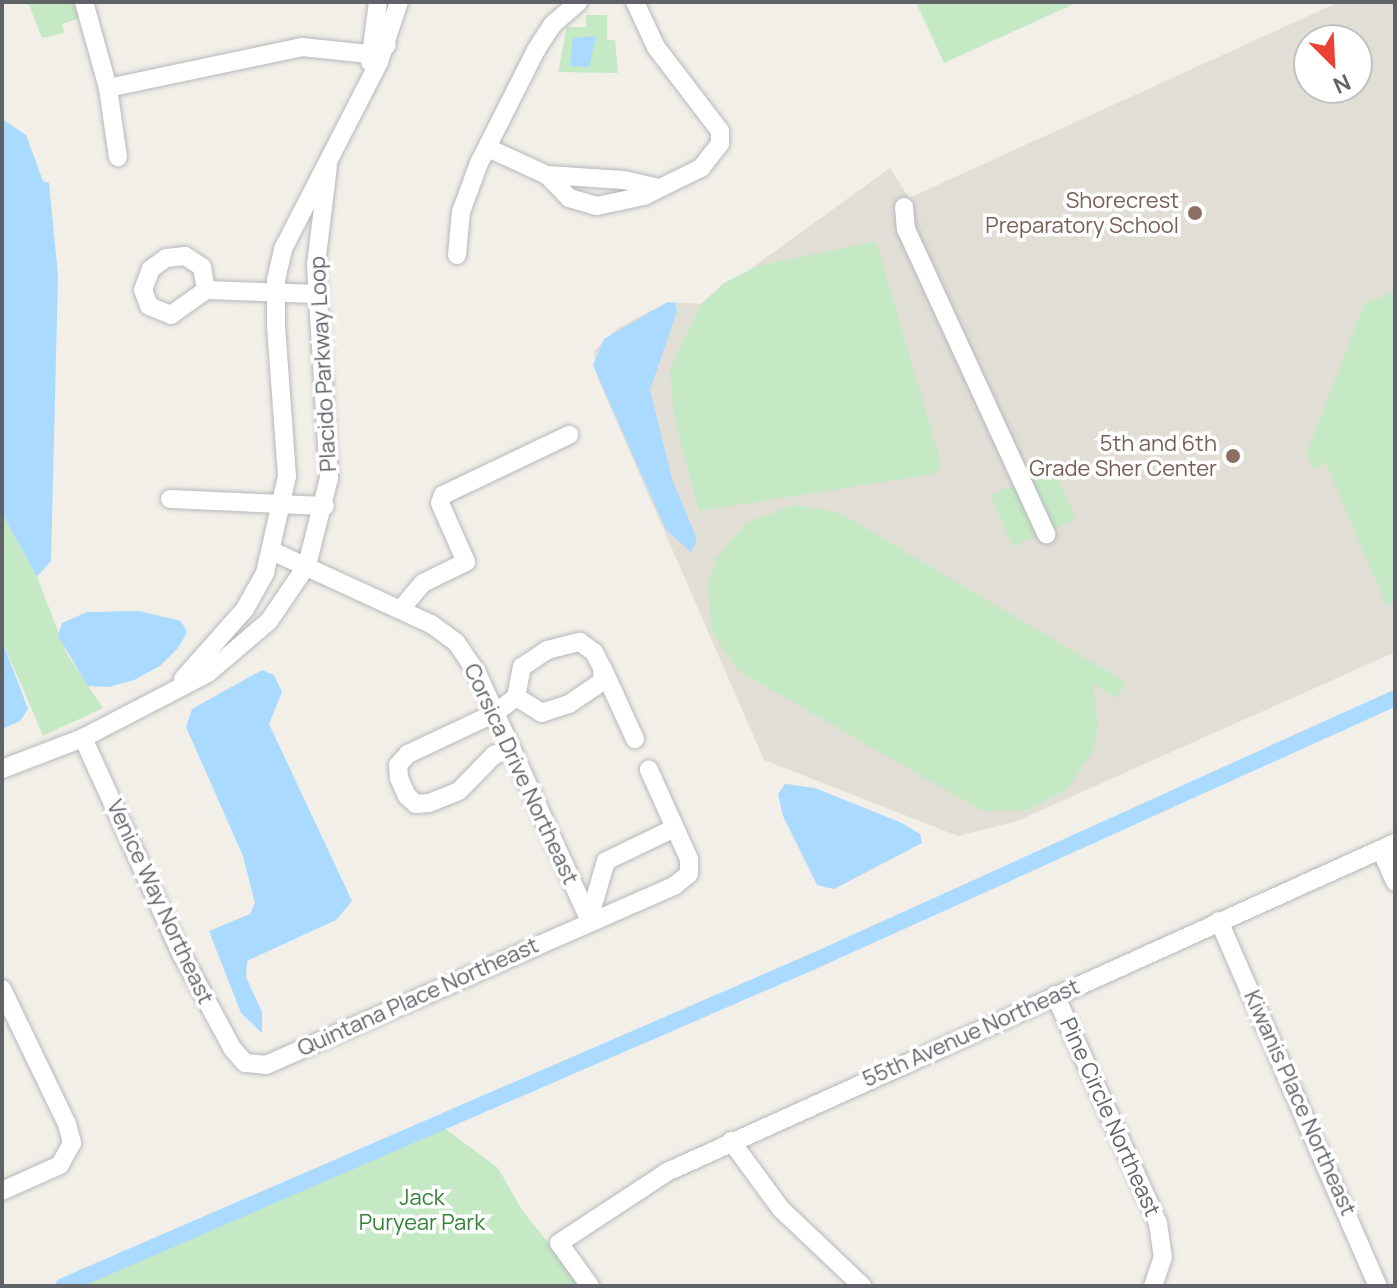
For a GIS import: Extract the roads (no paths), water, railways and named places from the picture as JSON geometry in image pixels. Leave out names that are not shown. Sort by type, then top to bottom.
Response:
[{"type":"street","points":[[84,2],[108,88],[118,157]]},
{"type":"street","name":"Placido Parkway Loop","points":[[173,690],[245,609],[272,551],[287,476],[276,292],[283,249],[328,166],[371,64],[378,2]]},
{"type":"street","name":"Placido Parkway Loop","points":[[371,64],[387,45],[399,2]]},
{"type":"street","points":[[457,255],[461,212],[488,148],[536,50],[552,25],[578,2]]},
{"type":"street","points":[[547,175],[569,198],[597,206],[625,203],[701,168],[720,144],[720,131],[656,47],[635,2]]},
{"type":"street","points":[[108,88],[302,47],[371,64]]},
{"type":"street","points":[[488,148],[547,175],[624,180],[659,188]]},
{"type":"street","name":"Placido Parkway Loop","points":[[2,769],[83,738],[240,650],[269,621],[307,565],[325,506],[330,454],[318,294],[318,224],[328,166]]},
{"type":"street","points":[[904,207],[906,229],[1046,534]]},
{"type":"street","points":[[206,290],[318,294]]},
{"type":"street","points":[[401,609],[423,583],[466,562],[440,503],[443,495],[569,435]]},
{"type":"street","points":[[170,499],[325,506]]},
{"type":"street","name":"Corsica Drive Northeast","points":[[272,551],[401,609],[456,642],[477,673],[589,919]]},
{"type":"street","points":[[512,749],[494,755],[473,780],[447,798],[416,804],[407,796],[398,765],[408,754],[495,713],[516,697],[522,667],[567,643],[580,642],[594,652],[635,739]]},
{"type":"street","points":[[516,697],[542,713],[569,704],[603,681],[602,668]]},
{"type":"street","name":"Venice Way Northeast","points":[[83,738],[182,955],[245,1063]]},
{"type":"street","points":[[589,919],[606,861],[675,828],[649,770]]},
{"type":"street","name":"Quintana Place Northeast","points":[[245,1063],[266,1065],[589,919],[674,886],[689,874],[689,859],[675,828]]},
{"type":"street","points":[[1388,846],[1395,882]]},
{"type":"street","name":"55th Avenue Northeast","points":[[590,1286],[559,1243],[667,1172],[1388,846]]},
{"type":"street","name":"Kiwanis Place Northeast","points":[[1219,921],[1378,1286]]},
{"type":"street","points":[[2,1191],[60,1165],[72,1143],[67,1124],[3,992]]},
{"type":"street","name":"Pine Circle Northeast","points":[[1055,995],[1162,1240],[1163,1257],[1153,1286]]},
{"type":"street","points":[[731,1141],[781,1209],[862,1286]]},
{"type":"water","points":[[596,36],[589,67],[570,66],[573,38]]},
{"type":"water","points":[[2,119],[26,135],[43,181],[49,183],[58,276],[51,561],[37,577],[2,513]]},
{"type":"water","points":[[668,302],[675,303],[677,311],[650,390],[672,479],[697,539],[691,552],[666,530],[593,365],[604,339]]},
{"type":"water","points":[[139,611],[181,621],[187,632],[178,648],[160,666],[134,680],[109,687],[88,686],[58,636],[62,623],[87,612]]},
{"type":"water","points":[[2,640],[28,709],[20,721],[2,729]]},
{"type":"water","points":[[262,670],[274,675],[282,692],[269,724],[352,901],[336,920],[247,961],[246,977],[262,1012],[262,1033],[241,1013],[209,931],[250,914],[255,903],[243,856],[186,727],[192,709]]},
{"type":"water","points":[[785,784],[815,788],[902,823],[920,834],[922,843],[834,889],[817,885],[783,816],[778,794]]},
{"type":"waterway","points":[[63,1286],[814,961],[1395,698]]},
{"type":"place","name":"Shorecrest Preparatory School","points":[[1195,213]]},
{"type":"place","name":"5th and 6th Grade Sher Center","points":[[1233,456]]},
{"type":"park label","name":"Jack Puryear Park","points":[[422,1210]]}]
